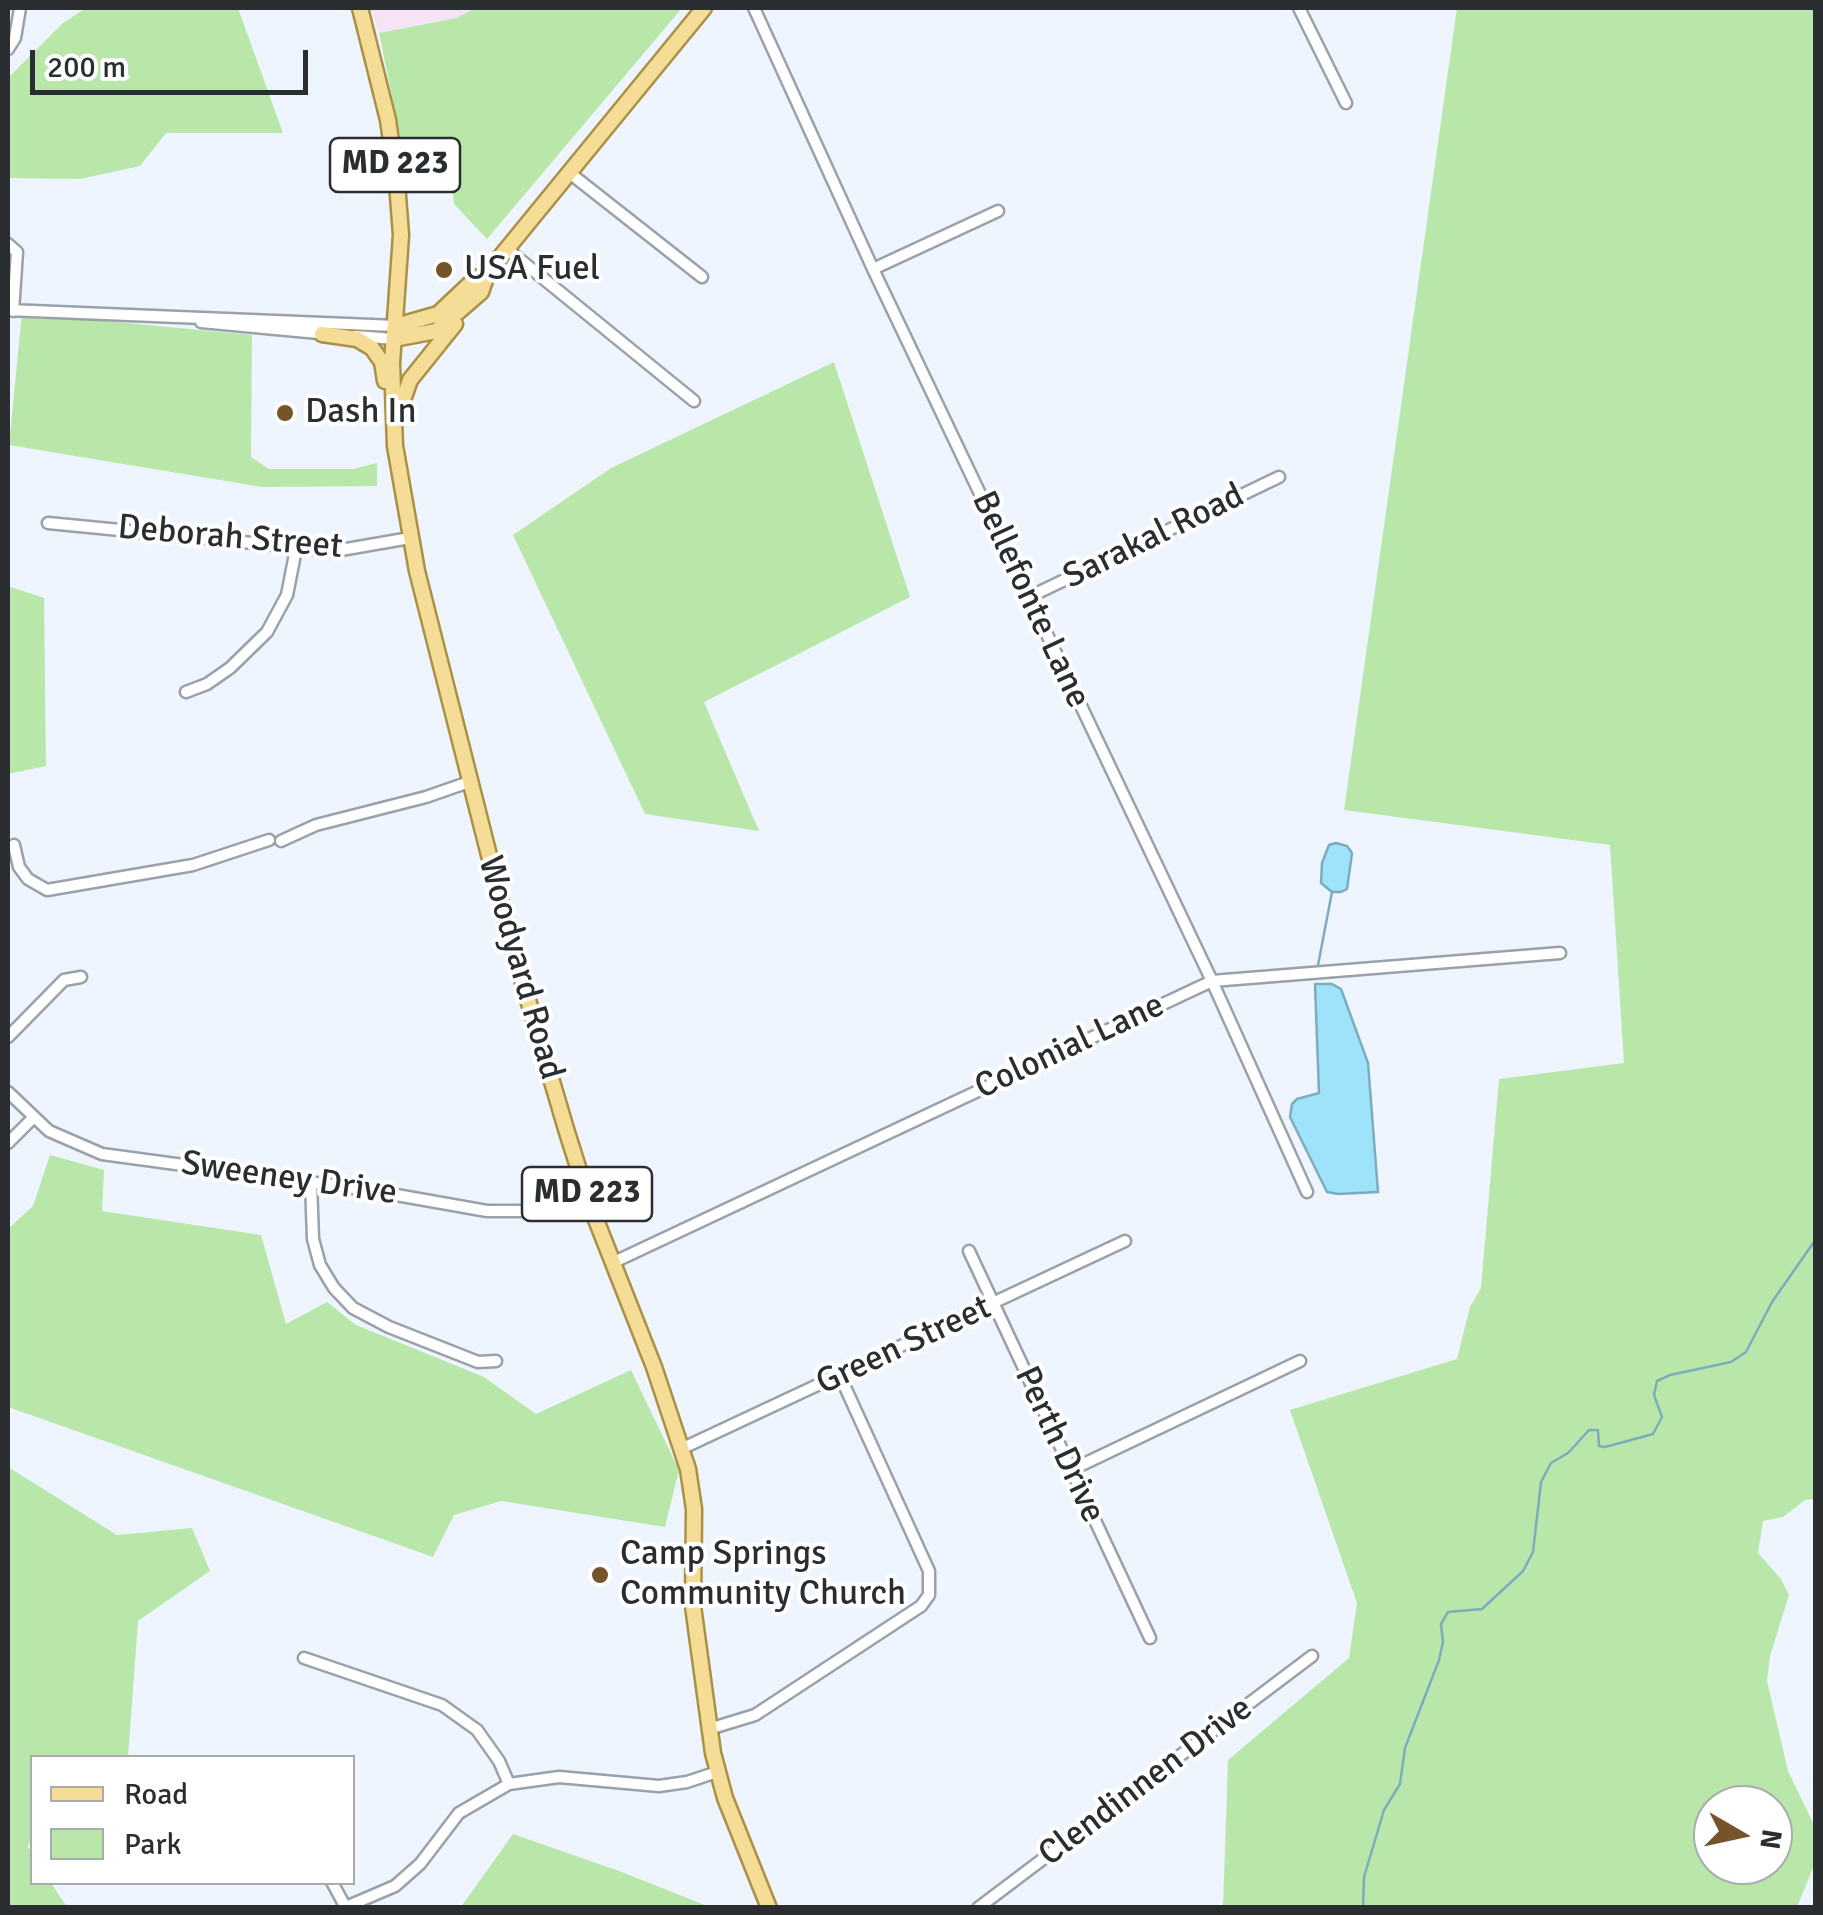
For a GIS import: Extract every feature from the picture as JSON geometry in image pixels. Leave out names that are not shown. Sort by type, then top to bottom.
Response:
[{"type":"main road","name":"Woodyard Road","points":[[360,8],[384,104],[397,183],[401,235],[394,434],[410,538],[468,782],[516,960],[589,1202],[683,1448],[694,1510],[692,1590],[709,1729],[717,1772],[768,1908]]},
{"type":"main road","points":[[394,434],[410,380],[481,292],[488,272],[704,8]]},
{"type":"main road","points":[[395,333],[438,314],[488,272]]},
{"type":"main road","points":[[395,333],[436,331],[481,292]]},
{"type":"main road","points":[[322,334],[357,339],[378,354],[394,434]]},
{"type":"street","points":[[8,49],[16,34],[20,8]]},
{"type":"street","name":"Bellefonte Lane","points":[[754,8],[873,270],[1212,981],[1306,1192]]},
{"type":"street","points":[[1299,8],[1346,103]]},
{"type":"street","points":[[571,174],[702,278]]},
{"type":"street","points":[[873,270],[998,211]]},
{"type":"street","points":[[8,244],[17,252],[10,311],[228,317],[395,333]]},
{"type":"street","points":[[507,249],[694,401]]},
{"type":"street","points":[[187,318],[218,325],[322,334],[395,333]]},
{"type":"street","name":"Sarakal Road","points":[[1029,597],[1279,477]]},
{"type":"street","name":"Deborah Street","points":[[48,523],[296,549],[347,551],[410,538]]},
{"type":"street","points":[[186,692],[207,684],[230,668],[267,632],[287,595],[296,549]]},
{"type":"street","points":[[14,845],[19,867],[28,879],[47,890],[57,890],[193,864],[468,782]]},
{"type":"street","name":"Colonial Lane","points":[[612,1263],[1212,981],[1560,953]]},
{"type":"street","points":[[8,1037],[64,980],[81,978]]},
{"type":"street","name":"Sweeney Drive","points":[[8,1092],[49,1131],[102,1154],[487,1211],[541,1211],[589,1202]]},
{"type":"street","points":[[8,1143],[34,1117]]},
{"type":"street","points":[[311,1182],[313,1239],[320,1265],[353,1308],[389,1328],[478,1362],[496,1361]]},
{"type":"street","name":"Green Street","points":[[683,1448],[1125,1240]]},
{"type":"street","name":"Perth Drive","points":[[969,1251],[1150,1638]]},
{"type":"street","points":[[1070,1470],[1300,1362]]},
{"type":"street","points":[[709,1729],[755,1716],[921,1606],[929,1595],[929,1571],[840,1376]]},
{"type":"street","name":"Clendinnen Drive","points":[[978,1908],[995,1903],[1312,1656]]},
{"type":"street","points":[[304,1658],[442,1705],[477,1730],[499,1761],[509,1784]]},
{"type":"street","points":[[334,1885],[346,1907],[395,1886],[420,1864],[459,1814],[509,1784],[558,1778],[659,1786],[717,1772]]},
{"type":"shaded area","points":[[371,8],[475,8],[457,18],[379,33]]},
{"type":"green space","points":[[86,8],[238,8],[283,133],[166,133],[140,166],[80,179],[8,178],[8,78],[63,23]]},
{"type":"green space","points":[[475,8],[682,8],[487,239],[454,204],[446,149],[403,150],[379,33],[457,18]]},
{"type":"green space","points":[[1457,8],[1815,8],[1816,1499],[1805,1500],[1783,1517],[1763,1521],[1758,1553],[1781,1579],[1789,1595],[1770,1656],[1767,1681],[1788,1771],[1815,1827],[1815,1863],[1797,1907],[1223,1907],[1228,1760],[1349,1658],[1357,1603],[1290,1410],[1457,1359],[1470,1307],[1481,1288],[1499,1079],[1624,1063],[1610,845],[1344,810]]},
{"type":"green space","points":[[22,313],[252,335],[251,457],[269,469],[353,469],[377,463],[377,486],[262,487],[9,445]]},
{"type":"green space","points":[[834,362],[910,597],[704,702],[759,831],[645,814],[513,535],[611,468]]},
{"type":"green space","points":[[8,586],[44,598],[46,766],[8,774]]},
{"type":"green space","points":[[50,1155],[104,1170],[102,1211],[261,1235],[286,1324],[327,1302],[356,1325],[484,1377],[536,1414],[631,1370],[679,1470],[665,1527],[501,1501],[454,1515],[433,1557],[8,1407],[8,1229],[33,1206]]},
{"type":"green space","points":[[8,1467],[117,1535],[192,1528],[210,1571],[138,1621],[128,1755],[30,1755],[30,1885],[52,1885],[67,1907],[8,1907]]},
{"type":"green space","points":[[513,1834],[619,1871],[710,1907],[461,1907]]},
{"type":"water","points":[[1329,845],[1347,846],[1352,853],[1347,889],[1341,892],[1332,892],[1321,883],[1322,863]]},
{"type":"water","points":[[1315,984],[1332,984],[1341,989],[1368,1063],[1378,1192],[1327,1192],[1290,1117],[1297,1099],[1319,1093]]},
{"type":"waterway","points":[[1318,965],[1332,892]]},
{"type":"waterway","points":[[1363,1908],[1364,1877],[1384,1810],[1400,1784],[1405,1748],[1439,1660],[1441,1624],[1448,1612],[1482,1609],[1523,1571],[1533,1552],[1541,1482],[1551,1463],[1568,1453],[1589,1430],[1598,1430],[1599,1446],[1605,1447],[1653,1434],[1662,1417],[1654,1395],[1657,1381],[1731,1362],[1746,1352],[1772,1302],[1816,1239]]},
{"type":"place","name":"USA Fuel","points":[[444,270]]},
{"type":"place","name":"Dash In","points":[[285,413]]},
{"type":"place","name":"Camp Springs Community Church","points":[[600,1575]]}]
